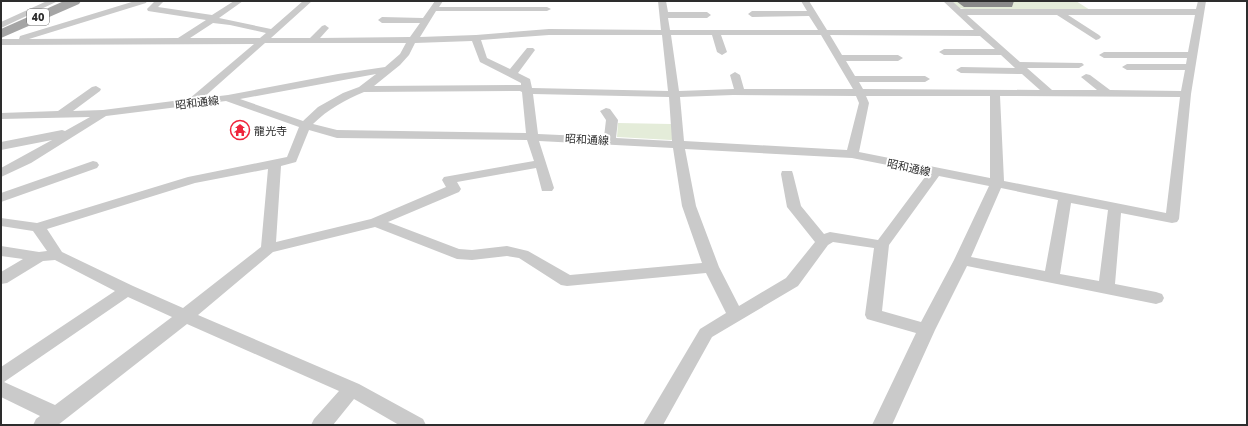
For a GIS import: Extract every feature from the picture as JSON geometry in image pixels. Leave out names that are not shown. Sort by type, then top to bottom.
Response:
[{"type":"main road","name":"40","points":[[6,38],[75,1]]},
{"type":"street","points":[[1,25],[54,1]]},
{"type":"street","points":[[1,42],[6,38],[58,26],[143,1]]},
{"type":"street","points":[[160,1],[151,8],[230,22],[273,32]]},
{"type":"street","points":[[180,41],[239,1]]},
{"type":"street","points":[[192,102],[308,1]]},
{"type":"street","points":[[662,1],[674,94],[678,144],[689,206],[711,267],[736,316]]},
{"type":"street","points":[[947,1],[1050,94]]},
{"type":"street","points":[[1,222],[38,227],[193,180],[275,164],[292,159],[305,125],[322,109],[331,103],[363,89],[388,70],[404,55],[436,5],[546,12],[542,32]]},
{"type":"street","points":[[754,10],[808,7],[825,32],[860,93],[864,103],[852,154]]},
{"type":"street","points":[[363,89],[404,90],[522,88],[528,91],[674,94],[740,92],[1186,94],[1201,7],[1059,12],[959,12]]},
{"type":"street","points":[[1059,12],[1096,37]]},
{"type":"street","points":[[664,15],[707,15]]},
{"type":"street","points":[[382,20],[426,21]]},
{"type":"street","points":[[312,41],[325,28]]},
{"type":"street","points":[[6,38],[262,42],[476,38],[542,32],[983,33]]},
{"type":"street","points":[[716,32],[722,52]]},
{"type":"street","points":[[476,38],[483,60],[526,82],[532,137],[541,163],[547,188]]},
{"type":"street","points":[[512,74],[530,50]]},
{"type":"street","points":[[944,52],[1004,52]]},
{"type":"street","points":[[1104,54],[1192,55]]},
{"type":"street","points":[[839,58],[898,58]]},
{"type":"street","points":[[961,70],[1079,65]]},
{"type":"street","points":[[1127,67],[1190,67]]},
{"type":"street","points":[[227,98],[287,88],[325,78],[359,72],[388,70]]},
{"type":"street","points":[[735,75],[740,92]]},
{"type":"street","points":[[1086,77],[1108,94]]},
{"type":"street","points":[[851,79],[925,79]]},
{"type":"street","points":[[61,114],[96,89]]},
{"type":"street","points":[[882,425],[926,330],[962,260],[997,183],[995,94]]},
{"type":"street","name":"昭和通線","points":[[1,116],[103,114],[227,98],[305,125],[337,134],[532,137],[610,140],[852,154],[1172,219],[1186,94]]},
{"type":"street","points":[[606,111],[612,120],[610,140]]},
{"type":"street","points":[[1,173],[24,162],[69,133],[103,114]]},
{"type":"street","points":[[1,146],[69,133]]},
{"type":"street","points":[[1,389],[50,420],[185,316],[268,249],[376,222],[454,188],[449,180],[541,163]]},
{"type":"street","points":[[268,249],[275,164]]},
{"type":"street","points":[[1,198],[93,165]]},
{"type":"street","points":[[926,330],[873,315],[882,245],[935,172]]},
{"type":"street","points":[[787,174],[794,207],[823,242]]},
{"type":"street","points":[[1052,278],[1065,197]]},
{"type":"street","points":[[1106,289],[1115,208]]},
{"type":"street","points":[[376,222],[457,254],[472,255],[507,251],[523,254],[567,281],[711,267]]},
{"type":"street","points":[[38,227],[56,255],[127,290],[352,389],[416,425]]},
{"type":"street","points":[[653,425],[706,333],[792,282],[823,242],[830,237],[882,245]]},
{"type":"street","points":[[1,252],[39,257],[56,255]]},
{"type":"street","points":[[1,279],[39,257]]},
{"type":"street","points":[[962,260],[1156,298]]},
{"type":"street","points":[[1,376],[127,290]]},
{"type":"street","points":[[321,425],[352,389]]},
{"type":"green space","points":[[951,1],[1076,1],[1090,10],[965,9],[959,8]]},
{"type":"green space","points":[[618,123],[671,124],[675,139],[617,137]]},
{"type":"place","name":"龍光寺","points":[[240,130]]}]
